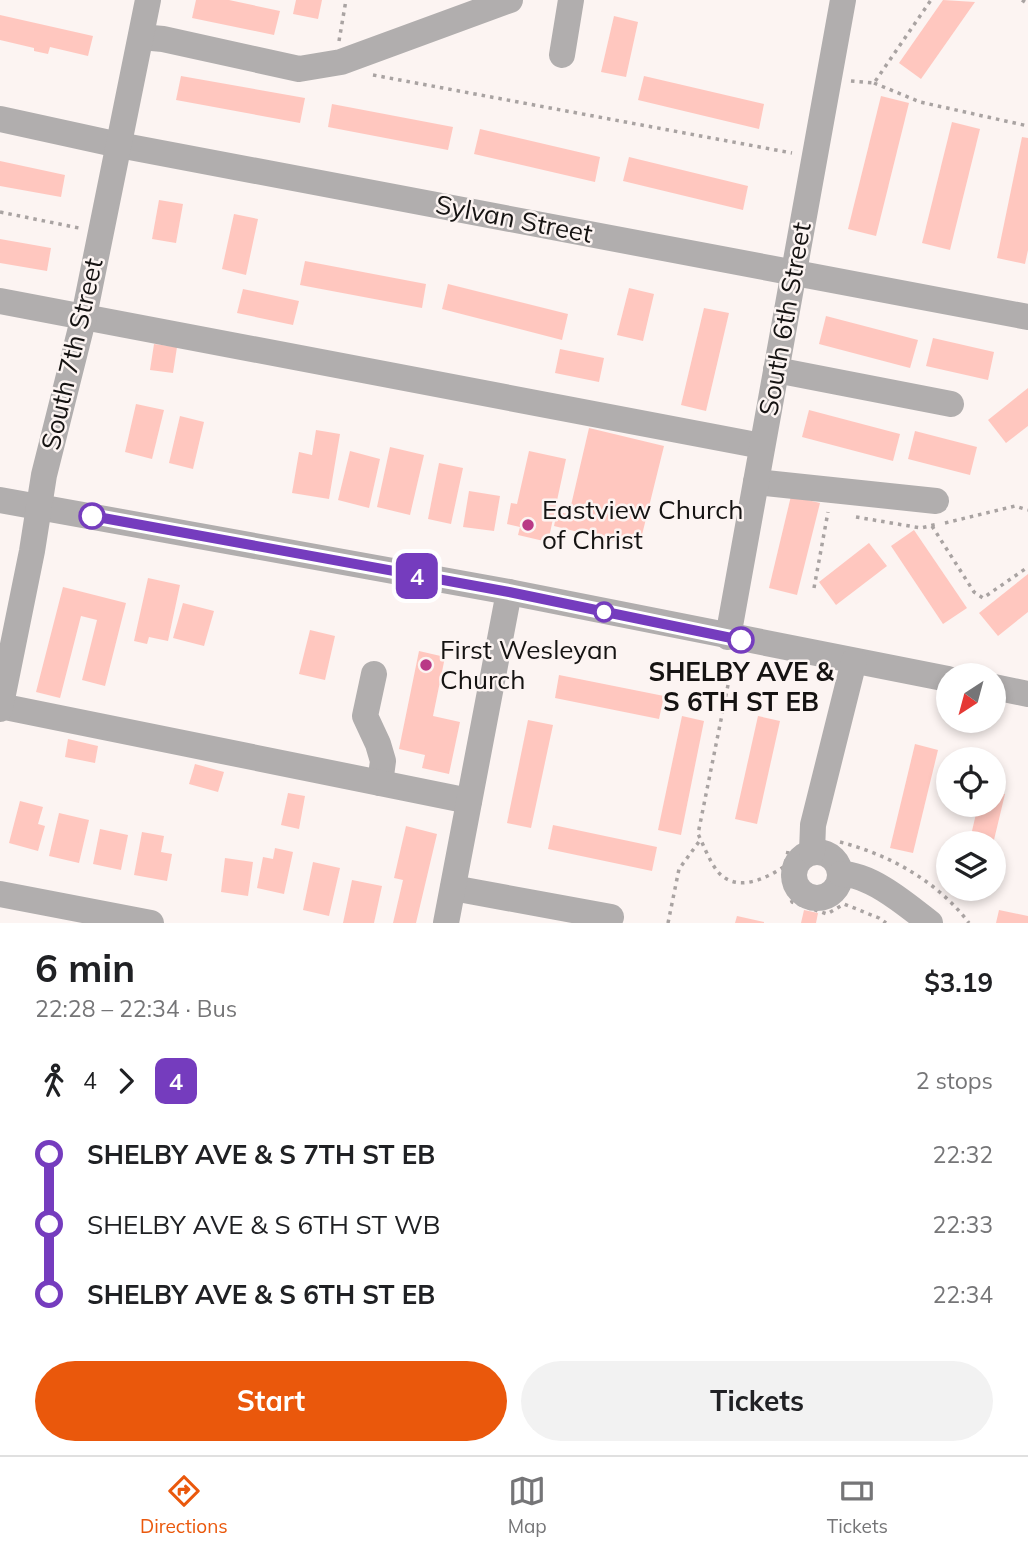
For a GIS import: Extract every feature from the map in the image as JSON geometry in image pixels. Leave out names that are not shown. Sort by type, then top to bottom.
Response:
[{"type":"street","name":"South 7th Street","points":[[0,707],[44,475],[83,316],[148,0]]},
{"type":"street","points":[[141,37],[163,39],[299,69],[335,63],[510,0]]},
{"type":"street","points":[[562,55],[571,0]]},
{"type":"street","name":"South 6th Street","points":[[728,637],[794,272],[837,1]]},
{"type":"street","name":"Sylvan Street","points":[[0,119],[119,145],[1028,317]]},
{"type":"street","points":[[0,301],[762,446]]},
{"type":"street","points":[[776,370],[950,404]]},
{"type":"street","points":[[756,482],[934,513]]},
{"type":"street","points":[[0,500],[509,592],[936,677]]},
{"type":"street","points":[[446,923],[509,592]]},
{"type":"street","points":[[812,852],[813,825],[854,661]]},
{"type":"street","points":[[374,674],[365,716],[383,761],[380,783]]},
{"type":"street","points":[[1006,689],[1028,694]]},
{"type":"street","points":[[0,707],[469,801]]},
{"type":"street","points":[[812,852],[832,856],[838,864],[840,884],[827,898],[807,897],[795,883],[797,864],[803,856],[812,852]]},
{"type":"street","points":[[841,874],[851,874],[868,881],[903,902],[930,923]]},
{"type":"street","points":[[453,888],[611,917]]},
{"type":"street","points":[[0,894],[151,923]]},
{"type":"path","points":[[346,0],[334,67],[794,153]]},
{"type":"path","points":[[874,83],[930,0]]},
{"type":"path","points":[[1022,0],[1028,4]]},
{"type":"path","points":[[843,80],[874,83],[920,103],[1028,125]]},
{"type":"path","points":[[0,212],[81,229]]},
{"type":"path","points":[[855,517],[921,528],[934,513],[1014,506],[1028,510]]},
{"type":"path","points":[[814,588],[828,512]]},
{"type":"path","points":[[934,513],[974,592],[983,598],[1028,567]]},
{"type":"path","points":[[728,685],[698,834],[719,873],[735,883],[763,880],[785,866]]},
{"type":"path","points":[[668,923],[679,869],[701,839]]},
{"type":"path","points":[[839,842],[870,850],[906,867],[953,902],[969,923]]},
{"type":"building","points":[[196,0],[229,0],[280,11],[274,35],[192,18]]},
{"type":"building","points":[[296,0],[322,0],[318,19],[293,14]]},
{"type":"building","points":[[943,0],[975,2],[921,79],[899,63]]},
{"type":"building","points":[[0,15],[93,36],[88,56],[50,47],[48,54],[0,40]]},
{"type":"building","points":[[614,16],[638,22],[626,77],[601,72]]},
{"type":"building","points":[[181,76],[305,98],[300,123],[176,100]]},
{"type":"building","points":[[644,76],[764,104],[759,129],[638,100]]},
{"type":"building","points":[[881,96],[909,103],[876,236],[848,229]]},
{"type":"building","points":[[332,104],[453,127],[448,150],[328,127]]},
{"type":"building","points":[[952,122],[980,129],[950,250],[922,243]]},
{"type":"building","points":[[480,129],[600,157],[595,182],[474,154]]},
{"type":"building","points":[[1022,137],[1028,138],[1028,250],[1025,264],[997,258]]},
{"type":"building","points":[[629,157],[748,186],[743,210],[623,181]]},
{"type":"building","points":[[0,161],[65,175],[61,197],[0,186]]},
{"type":"building","points":[[159,200],[183,204],[176,243],[152,239]]},
{"type":"building","points":[[234,214],[258,219],[246,275],[222,269]]},
{"type":"building","points":[[0,239],[51,248],[47,271],[0,263]]},
{"type":"building","points":[[305,261],[426,284],[422,308],[300,285]]},
{"type":"building","points":[[448,284],[568,314],[562,340],[442,309]]},
{"type":"building","points":[[629,288],[654,294],[643,341],[617,335]]},
{"type":"building","points":[[243,289],[299,301],[293,325],[237,313]]},
{"type":"building","points":[[704,308],[729,313],[706,411],[681,405]]},
{"type":"building","points":[[826,316],[918,340],[910,368],[819,344]]},
{"type":"building","points":[[933,338],[994,352],[988,380],[926,366]]},
{"type":"building","points":[[154,344],[177,347],[173,373],[150,370]]},
{"type":"building","points":[[560,349],[604,358],[599,382],[555,373]]},
{"type":"building","points":[[1028,388],[1028,426],[1006,443],[988,420]]},
{"type":"building","points":[[136,404],[164,410],[152,459],[125,452]]},
{"type":"building","points":[[809,410],[900,434],[893,461],[802,437]]},
{"type":"building","points":[[180,416],[204,422],[193,469],[169,463]]},
{"type":"building","points":[[589,428],[664,446],[639,547],[554,526],[557,512],[569,514]]},
{"type":"building","points":[[316,430],[340,434],[329,499],[292,493],[299,452],[312,455]]},
{"type":"building","points":[[915,431],[977,447],[970,475],[908,459]]},
{"type":"building","points":[[390,447],[424,455],[410,515],[377,507]]},
{"type":"building","points":[[350,451],[380,459],[369,508],[338,500]]},
{"type":"building","points":[[529,451],[566,459],[548,542],[518,535],[520,527],[507,524],[511,503],[517,504]]},
{"type":"building","points":[[439,463],[463,468],[451,524],[428,519]]},
{"type":"building","points":[[469,491],[500,496],[494,531],[463,527]]},
{"type":"building","points":[[791,496],[820,503],[797,595],[769,588]]},
{"type":"building","points":[[914,530],[967,608],[943,624],[891,546]]},
{"type":"building","points":[[869,543],[887,566],[836,605],[819,582]]},
{"type":"building","points":[[1028,574],[1028,612],[998,636],[979,613]]},
{"type":"building","points":[[148,578],[180,585],[168,641],[149,637],[147,644],[134,641]]},
{"type":"building","points":[[63,587],[126,603],[105,686],[82,680],[97,620],[81,616],[60,698],[36,692]]},
{"type":"building","points":[[183,603],[214,611],[204,646],[173,638]]},
{"type":"building","points":[[310,630],[335,636],[325,680],[299,674]]},
{"type":"building","points":[[419,651],[445,657],[433,716],[460,722],[449,774],[422,768],[425,755],[399,749]]},
{"type":"building","points":[[559,675],[664,696],[659,719],[555,698]]},
{"type":"building","points":[[682,716],[704,721],[681,835],[658,830]]},
{"type":"building","points":[[758,716],[780,721],[757,824],[735,819]]},
{"type":"building","points":[[528,720],[553,725],[531,828],[507,823]]},
{"type":"building","points":[[68,739],[98,746],[95,763],[65,757]]},
{"type":"building","points":[[915,744],[936,749],[913,853],[890,848]]},
{"type":"building","points":[[195,764],[224,772],[218,792],[189,784]]},
{"type":"building","points":[[288,793],[305,796],[299,829],[281,825]]},
{"type":"building","points":[[20,801],[43,807],[38,824],[45,826],[38,851],[9,843]]},
{"type":"building","points":[[59,813],[89,820],[79,863],[49,856]]},
{"type":"building","points":[[975,817],[999,817],[996,831],[972,831]]},
{"type":"building","points":[[553,825],[657,847],[652,871],[548,849]]},
{"type":"building","points":[[406,826],[437,834],[416,923],[393,923],[403,880],[394,878]]},
{"type":"building","points":[[100,829],[128,835],[121,870],[93,864]]},
{"type":"building","points":[[142,832],[164,836],[161,852],[172,854],[167,881],[134,875]]},
{"type":"building","points":[[275,848],[293,852],[284,894],[257,888],[263,857],[273,859]]},
{"type":"building","points":[[225,858],[253,862],[248,896],[221,892]]},
{"type":"building","points":[[313,862],[340,868],[329,916],[303,910]]},
{"type":"building","points":[[352,880],[382,886],[374,923],[343,923]]},
{"type":"building","points":[[804,910],[818,913],[816,923],[801,923]]},
{"type":"building","points":[[999,910],[1028,916],[1028,923],[996,923]]},
{"type":"building","points":[[737,916],[764,922],[764,923],[735,923]]},
{"type":"bus line","name":"4","points":[[92,516],[509,592],[741,640]]},
{"type":"place","name":"Eastview Church of Christ","points":[[528,525]]},
{"type":"place","name":"SHELBY AVE & S 6TH ST EB","points":[[741,640]]},
{"type":"place","name":"First Wesleyan Church","points":[[426,665]]}]
